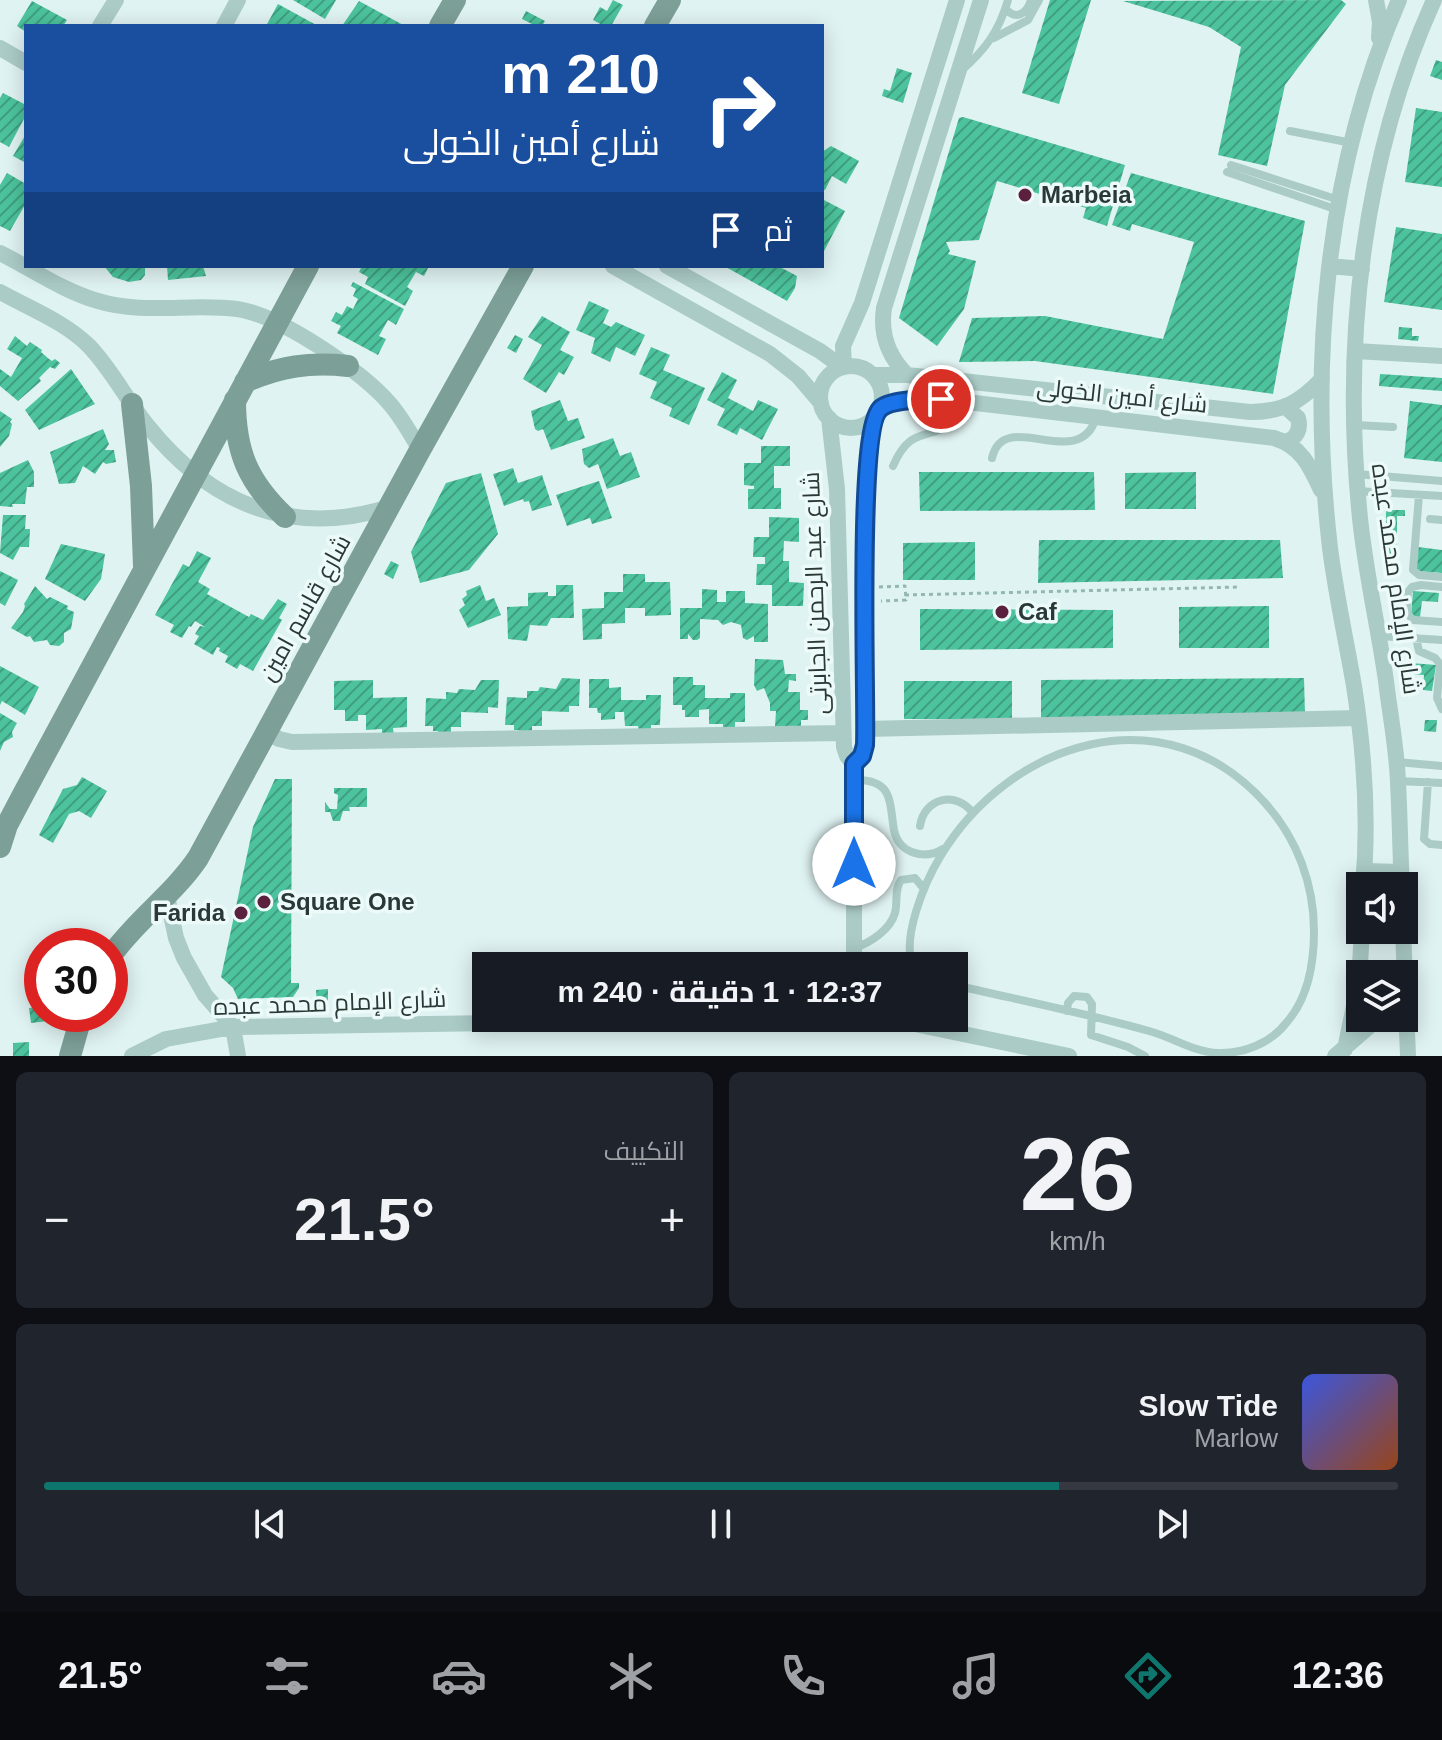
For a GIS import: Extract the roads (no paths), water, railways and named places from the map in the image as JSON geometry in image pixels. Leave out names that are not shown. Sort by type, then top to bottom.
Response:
[{"type":"main road","points":[[441,24],[455,0]]},
{"type":"main road","points":[[657,24],[670,0]]},
{"type":"main road","points":[[0,847],[2,829],[307,268]]},
{"type":"main road","name":"شارع قاسم امين","points":[[128,934],[167,896],[198,858],[522,268]]},
{"type":"main road","points":[[285,517],[266,499],[245,464],[235,426],[240,391],[269,371],[321,363],[348,366]]},
{"type":"main road","points":[[132,404],[141,486],[144,569]]},
{"type":"main road","points":[[70,1056],[77,1032]]},
{"type":"street","points":[[101,24],[116,0]]},
{"type":"street","points":[[225,24],[238,0]]},
{"type":"street","points":[[843,367],[843,346],[862,303],[957,0]]},
{"type":"street","points":[[907,375],[886,344],[884,308],[981,0]]},
{"type":"street","points":[[1376,0],[1380,22],[1379,51]]},
{"type":"street","points":[[1363,872],[1365,829],[1358,718],[1335,583],[1326,501],[1322,379],[1330,266],[1339,205],[1379,51],[1399,0]]},
{"type":"street","name":"شارع الإمام محمد عبده","points":[[1401,872],[1396,762],[1367,575],[1357,482],[1355,351],[1362,269],[1385,145],[1408,64],[1434,0]]},
{"type":"street","points":[[0,48],[24,62]]},
{"type":"street","points":[[0,253],[24,266]]},
{"type":"street","points":[[1330,266],[1362,269]]},
{"type":"street","points":[[28,268],[98,301],[160,310],[239,309],[277,323],[348,366],[390,403],[420,450]]},
{"type":"street","points":[[617,268],[770,354],[798,376],[821,403],[829,418],[841,426],[855,427],[877,413],[882,391],[873,375],[857,366],[843,367],[824,381],[821,403]]},
{"type":"street","points":[[671,268],[820,351],[843,367]]},
{"type":"street","points":[[0,292],[86,343],[161,441],[196,474],[252,506],[285,517],[338,520],[390,507]]},
{"type":"street","points":[[1355,351],[1442,356]]},
{"type":"street","name":"شارع أمين الخولى","points":[[873,375],[907,375],[1250,412],[1287,408]]},
{"type":"street","points":[[1322,379],[1303,399],[1287,408],[1295,413],[1300,423],[1295,437],[1286,442],[1307,461],[1326,501]]},
{"type":"street","name":"شارع أمين الخولى","points":[[877,413],[917,400],[965,402],[1268,437],[1286,442]]},
{"type":"street","name":"شارع عبد الرحمن الجابرتى","points":[[854,772],[864,751],[866,480],[877,413]]},
{"type":"street","name":"شارع عبد الرحمن الجابرتى","points":[[829,418],[837,471],[843,733],[845,752],[854,772],[854,952]]},
{"type":"street","points":[[865,729],[1358,718]]},
{"type":"street","points":[[267,732],[292,742],[843,733]]},
{"type":"street","points":[[167,896],[170,917],[184,958],[205,995],[233,1027],[238,1056]]},
{"type":"street","points":[[1340,1052],[1359,982],[1361,944]]},
{"type":"street","name":"شارع الإمام محمد عبده","points":[[132,1056],[166,1039],[233,1027],[472,1023]]},
{"type":"street","points":[[953,1032],[1069,1056]]},
{"type":"street","points":[[1340,1052],[1363,1032]]},
{"type":"street","points":[[1407,1032],[1408,1056]]},
{"type":"lane","points":[[1007,4],[1013,15],[1020,15],[1026,11],[1031,0]]},
{"type":"lane","points":[[994,38],[1028,20],[1039,0]]},
{"type":"lane","points":[[957,74],[981,54],[994,38],[1007,4]]},
{"type":"lane","points":[[1290,131],[1353,143]]},
{"type":"lane","points":[[1229,168],[1339,205]]},
{"type":"lane","points":[[893,466],[902,450],[915,438],[952,424],[965,402]]},
{"type":"lane","points":[[992,458],[999,444],[1009,438],[1079,440],[1092,428],[1096,417]]},
{"type":"lane","points":[[1354,425],[1393,427]]},
{"type":"lane","points":[[1357,482],[1442,481]]},
{"type":"lane","points":[[1357,482],[1419,495],[1442,496]]},
{"type":"lane","points":[[1419,495],[1413,570],[1419,575],[1442,577]]},
{"type":"lane","points":[[1430,519],[1442,520]]},
{"type":"lane","points":[[1442,587],[1412,587],[1408,592],[1407,613],[1413,620],[1442,622]]},
{"type":"lane","points":[[1377,636],[1442,640]]},
{"type":"lane","points":[[1416,638],[1419,651],[1435,658],[1440,664],[1437,698],[1442,709]]},
{"type":"lane","points":[[910,952],[924,889],[947,846],[973,813],[1015,777],[1060,752],[1101,741],[1143,740],[1176,746],[1222,767],[1261,798],[1291,838],[1309,887],[1314,939],[1310,973],[1298,1006],[1275,1034],[1243,1051],[1218,1053],[1194,1048],[1146,1030],[968,988]]},
{"type":"lane","points":[[1396,762],[1442,766]]},
{"type":"lane","points":[[854,772],[888,794],[896,837],[909,851],[929,855],[947,846]]},
{"type":"lane","points":[[1398,781],[1442,783]]},
{"type":"lane","points":[[1428,782],[1424,839],[1430,844],[1442,845]]},
{"type":"lane","points":[[920,826],[926,809],[941,800],[959,801],[973,813]]},
{"type":"lane","points":[[854,948],[875,938],[890,921],[895,913],[896,888],[901,880],[915,878],[924,889]]},
{"type":"lane","points":[[1067,1011],[1071,999],[1083,996],[1092,1004],[1090,1029],[1093,1036],[1145,1056]]},
{"type":"place","name":"Marbeia","points":[[1025,195]]},
{"type":"place","name":"Caf","points":[[1002,612]]},
{"type":"place","name":"Square One","points":[[264,902]]},
{"type":"place","name":"Farida","points":[[241,913]]}]
